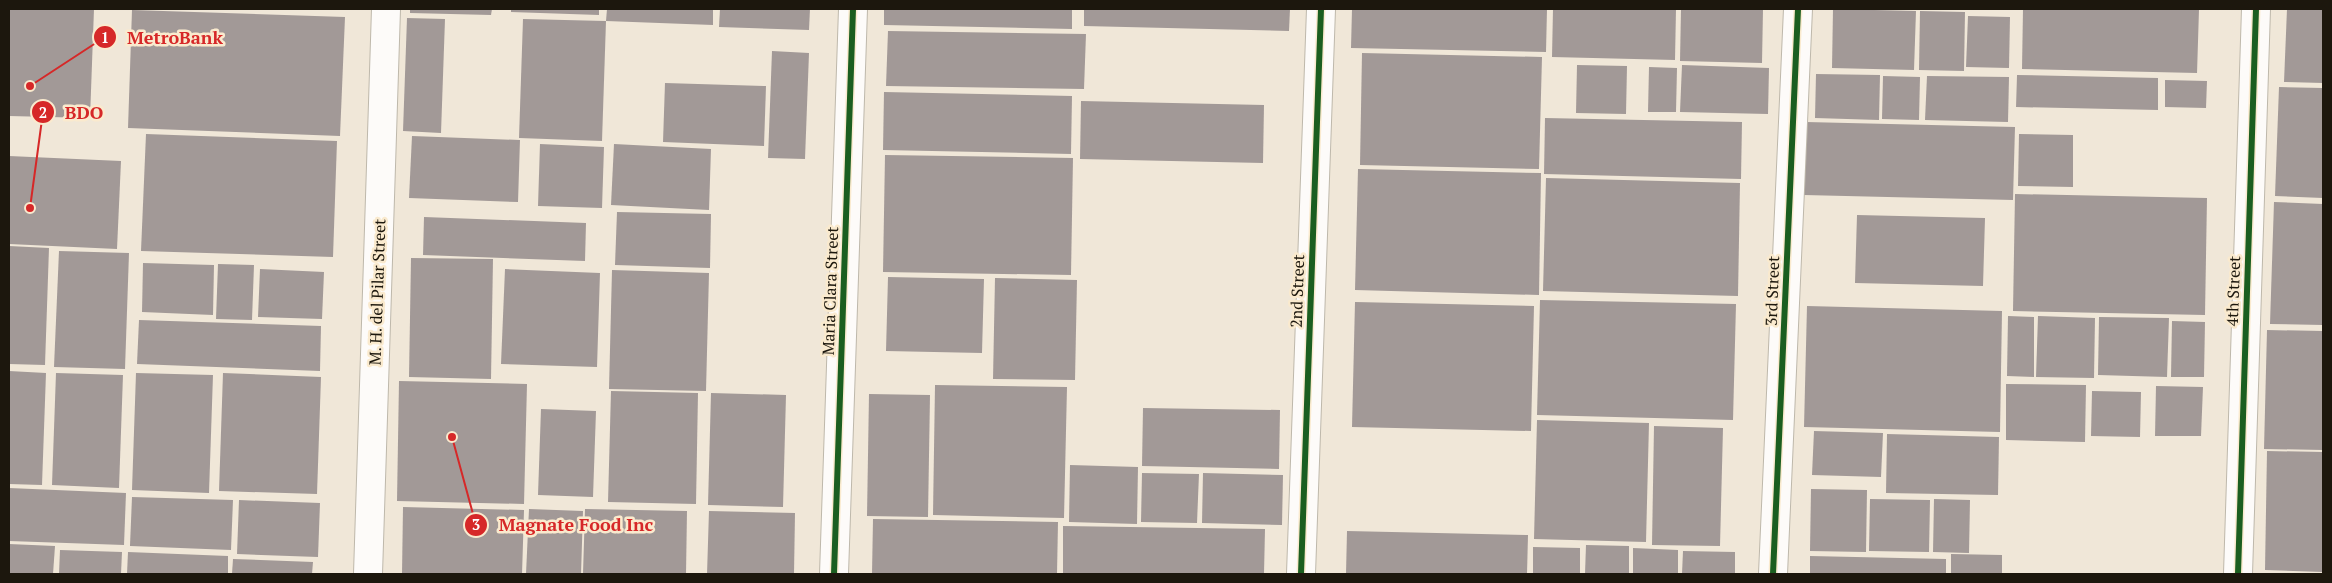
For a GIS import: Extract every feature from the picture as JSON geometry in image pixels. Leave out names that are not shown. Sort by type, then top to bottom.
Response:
[{"type":"street","name":"M. H. del Pilar Street","points":[[368,574],[386,9]]},
{"type":"street","name":"Maria Clara Street","points":[[834,574],[853,9]]},
{"type":"street","name":"2nd Street","points":[[1301,574],[1320,9]]},
{"type":"street","name":"3rd Street","points":[[1773,574],[1798,9]]},
{"type":"street","name":"4th Street","points":[[2238,574],[2256,9]]},
{"type":"building","points":[[9,9],[94,9],[90,118],[9,116]]},
{"type":"building","points":[[410,9],[492,9],[491,15],[410,13]]},
{"type":"building","points":[[511,9],[599,9],[599,15],[511,12]]},
{"type":"building","points":[[607,9],[713,9],[713,25],[606,21]]},
{"type":"building","points":[[720,9],[810,9],[809,30],[719,27]]},
{"type":"building","points":[[884,9],[1072,9],[1072,29],[884,25]]},
{"type":"building","points":[[1084,9],[1290,9],[1289,31],[1084,26]]},
{"type":"building","points":[[1352,9],[1547,9],[1546,52],[1351,48]]},
{"type":"building","points":[[1553,9],[1676,9],[1675,60],[1552,57]]},
{"type":"building","points":[[1681,9],[1763,9],[1762,63],[1680,61]]},
{"type":"building","points":[[1833,9],[1916,11],[1914,70],[1832,68]]},
{"type":"building","points":[[2023,9],[2199,9],[2197,73],[2022,69]]},
{"type":"building","points":[[2287,9],[2323,9],[2323,83],[2284,82]]},
{"type":"building","points":[[132,10],[345,17],[340,136],[128,128]]},
{"type":"building","points":[[1920,11],[1965,12],[1964,71],[1919,70]]},
{"type":"building","points":[[1968,16],[2010,17],[2009,68],[1966,67]]},
{"type":"building","points":[[407,18],[445,19],[441,133],[403,131]]},
{"type":"building","points":[[523,19],[606,21],[602,141],[519,138]]},
{"type":"building","points":[[888,31],[1086,34],[1084,89],[886,86]]},
{"type":"building","points":[[772,51],[809,53],[805,159],[768,158]]},
{"type":"building","points":[[1362,53],[1542,57],[1539,169],[1360,165]]},
{"type":"building","points":[[1577,65],[1627,66],[1626,114],[1576,113]]},
{"type":"building","points":[[1682,65],[1769,68],[1768,114],[1680,112]]},
{"type":"building","points":[[1649,67],[1677,68],[1676,112],[1648,112]]},
{"type":"building","points":[[1816,74],[1880,75],[1879,120],[1815,118]]},
{"type":"building","points":[[2017,75],[2158,78],[2158,110],[2016,107]]},
{"type":"building","points":[[1883,76],[1920,77],[1919,120],[1882,119]]},
{"type":"building","points":[[1927,76],[2009,77],[2008,122],[1925,120]]},
{"type":"building","points":[[2165,80],[2207,81],[2206,108],[2165,107]]},
{"type":"building","points":[[665,83],[766,86],[764,146],[663,142]]},
{"type":"building","points":[[2279,87],[2323,88],[2323,198],[2275,196]]},
{"type":"building","points":[[884,92],[1072,96],[1071,154],[883,150]]},
{"type":"building","points":[[1081,101],[1264,105],[1263,163],[1080,159]]},
{"type":"building","points":[[1545,118],[1742,122],[1741,179],[1544,174]]},
{"type":"building","points":[[1806,122],[2015,127],[2013,200],[1804,195]]},
{"type":"building","points":[[146,134],[337,141],[333,257],[141,251]]},
{"type":"building","points":[[2019,134],[2073,135],[2073,187],[2018,186]]},
{"type":"building","points":[[412,136],[520,140],[518,202],[409,198]]},
{"type":"building","points":[[540,144],[604,147],[602,208],[538,206]]},
{"type":"building","points":[[614,144],[711,149],[709,210],[611,205]]},
{"type":"building","points":[[885,155],[1073,158],[1071,275],[883,272]]},
{"type":"building","points":[[9,156],[121,161],[117,249],[9,244]]},
{"type":"building","points":[[1358,169],[1541,173],[1539,295],[1355,290]]},
{"type":"building","points":[[1546,178],[1740,183],[1738,296],[1543,291]]},
{"type":"building","points":[[2015,194],[2207,198],[2205,315],[2013,311]]},
{"type":"building","points":[[2274,202],[2323,204],[2323,325],[2270,324]]},
{"type":"building","points":[[617,212],[711,214],[710,268],[615,265]]},
{"type":"building","points":[[1857,215],[1985,218],[1983,286],[1855,283]]},
{"type":"building","points":[[424,217],[586,223],[585,261],[423,255]]},
{"type":"building","points":[[9,246],[49,248],[45,365],[9,364]]},
{"type":"building","points":[[59,251],[129,253],[125,369],[54,367]]},
{"type":"building","points":[[411,258],[493,259],[491,379],[409,377]]},
{"type":"building","points":[[143,263],[214,265],[213,315],[142,312]]},
{"type":"building","points":[[218,264],[254,265],[252,320],[216,319]]},
{"type":"building","points":[[260,269],[324,272],[322,319],[258,317]]},
{"type":"building","points":[[505,269],[600,273],[597,367],[501,364]]},
{"type":"building","points":[[612,270],[709,273],[706,391],[609,389]]},
{"type":"building","points":[[888,277],[984,279],[982,353],[886,351]]},
{"type":"building","points":[[995,278],[1077,280],[1075,380],[993,379]]},
{"type":"building","points":[[1540,300],[1736,304],[1733,420],[1537,415]]},
{"type":"building","points":[[1355,302],[1534,306],[1531,431],[1352,427]]},
{"type":"building","points":[[1807,306],[2002,311],[2000,432],[1804,427]]},
{"type":"building","points":[[2008,316],[2034,317],[2034,377],[2007,376]]},
{"type":"building","points":[[2038,316],[2095,318],[2094,378],[2036,377]]},
{"type":"building","points":[[2099,317],[2169,318],[2167,377],[2098,375]]},
{"type":"building","points":[[139,320],[321,326],[320,371],[137,364]]},
{"type":"building","points":[[2172,321],[2205,322],[2204,377],[2171,377]]},
{"type":"building","points":[[2267,330],[2323,331],[2323,450],[2264,449]]},
{"type":"building","points":[[9,371],[46,373],[42,485],[9,484]]},
{"type":"building","points":[[56,373],[123,375],[119,488],[52,485]]},
{"type":"building","points":[[136,373],[213,375],[209,493],[132,490]]},
{"type":"building","points":[[223,373],[321,377],[317,494],[219,491]]},
{"type":"building","points":[[399,381],[527,384],[524,504],[397,501]]},
{"type":"building","points":[[2006,384],[2086,385],[2085,442],[2006,440]]},
{"type":"building","points":[[935,385],[1067,387],[1064,518],[933,515]]},
{"type":"building","points":[[2156,386],[2203,387],[2201,436],[2155,436]]},
{"type":"building","points":[[611,391],[698,393],[696,504],[608,502]]},
{"type":"building","points":[[2092,391],[2141,392],[2140,437],[2091,436]]},
{"type":"building","points":[[711,393],[786,395],[783,507],[708,505]]},
{"type":"building","points":[[869,394],[930,395],[928,517],[867,516]]},
{"type":"building","points":[[1143,408],[1280,410],[1279,469],[1142,466]]},
{"type":"building","points":[[541,409],[596,411],[593,497],[538,495]]},
{"type":"building","points":[[1537,420],[1649,423],[1646,542],[1534,539]]},
{"type":"building","points":[[1654,426],[1723,428],[1720,546],[1652,545]]},
{"type":"building","points":[[1814,431],[1883,433],[1881,477],[1812,475]]},
{"type":"building","points":[[1887,434],[1999,437],[1998,495],[1886,493]]},
{"type":"building","points":[[2267,451],[2323,452],[2323,572],[2265,570]]},
{"type":"building","points":[[1070,465],[1138,467],[1137,524],[1069,522]]},
{"type":"building","points":[[1142,473],[1199,474],[1197,523],[1141,522]]},
{"type":"building","points":[[1203,473],[1283,475],[1282,525],[1202,523]]},
{"type":"building","points":[[9,488],[126,493],[124,545],[9,541]]},
{"type":"building","points":[[1811,489],[1867,490],[1866,552],[1810,551]]},
{"type":"building","points":[[132,497],[233,500],[231,550],[130,546]]},
{"type":"building","points":[[1870,499],[1930,500],[1929,552],[1869,551]]},
{"type":"building","points":[[1934,499],[1970,500],[1969,553],[1933,552]]},
{"type":"building","points":[[239,500],[320,503],[318,557],[237,554]]},
{"type":"building","points":[[403,507],[524,510],[522,574],[402,574]]},
{"type":"building","points":[[529,509],[583,511],[581,574],[526,574]]},
{"type":"building","points":[[585,509],[687,511],[686,574],[583,574]]},
{"type":"building","points":[[709,511],[795,513],[794,574],[707,574]]},
{"type":"building","points":[[873,519],[1058,522],[1057,574],[872,574]]},
{"type":"building","points":[[1063,526],[1265,529],[1264,574],[1063,574]]},
{"type":"building","points":[[1347,531],[1528,535],[1527,574],[1346,574]]},
{"type":"building","points":[[9,544],[55,546],[53,574],[9,574]]},
{"type":"building","points":[[1586,545],[1629,546],[1629,574],[1585,574]]},
{"type":"building","points":[[1533,547],[1580,548],[1580,574],[1533,574]]},
{"type":"building","points":[[1633,548],[1678,550],[1678,574],[1633,574]]},
{"type":"building","points":[[60,550],[122,552],[121,574],[59,574]]},
{"type":"building","points":[[1683,551],[1735,552],[1735,574],[1682,574]]},
{"type":"building","points":[[128,552],[228,556],[228,574],[127,574]]},
{"type":"building","points":[[1951,554],[2002,555],[2002,574],[1951,574]]},
{"type":"building","points":[[1810,556],[1946,559],[1946,574],[1810,574]]},
{"type":"building","points":[[233,559],[313,562],[312,574],[232,574]]},
{"type":"cycle path","points":[[834,574],[853,9]]},
{"type":"cycle path","points":[[1301,574],[1321,9]]},
{"type":"cycle path","points":[[1773,574],[1798,9]]},
{"type":"cycle path","points":[[2238,574],[2256,9]]},
{"type":"place","name":"MetroBank","points":[[30,86]]},
{"type":"place","name":"BDO","points":[[30,208]]},
{"type":"place","name":"Magnate Food Inc","points":[[452,437]]}]
